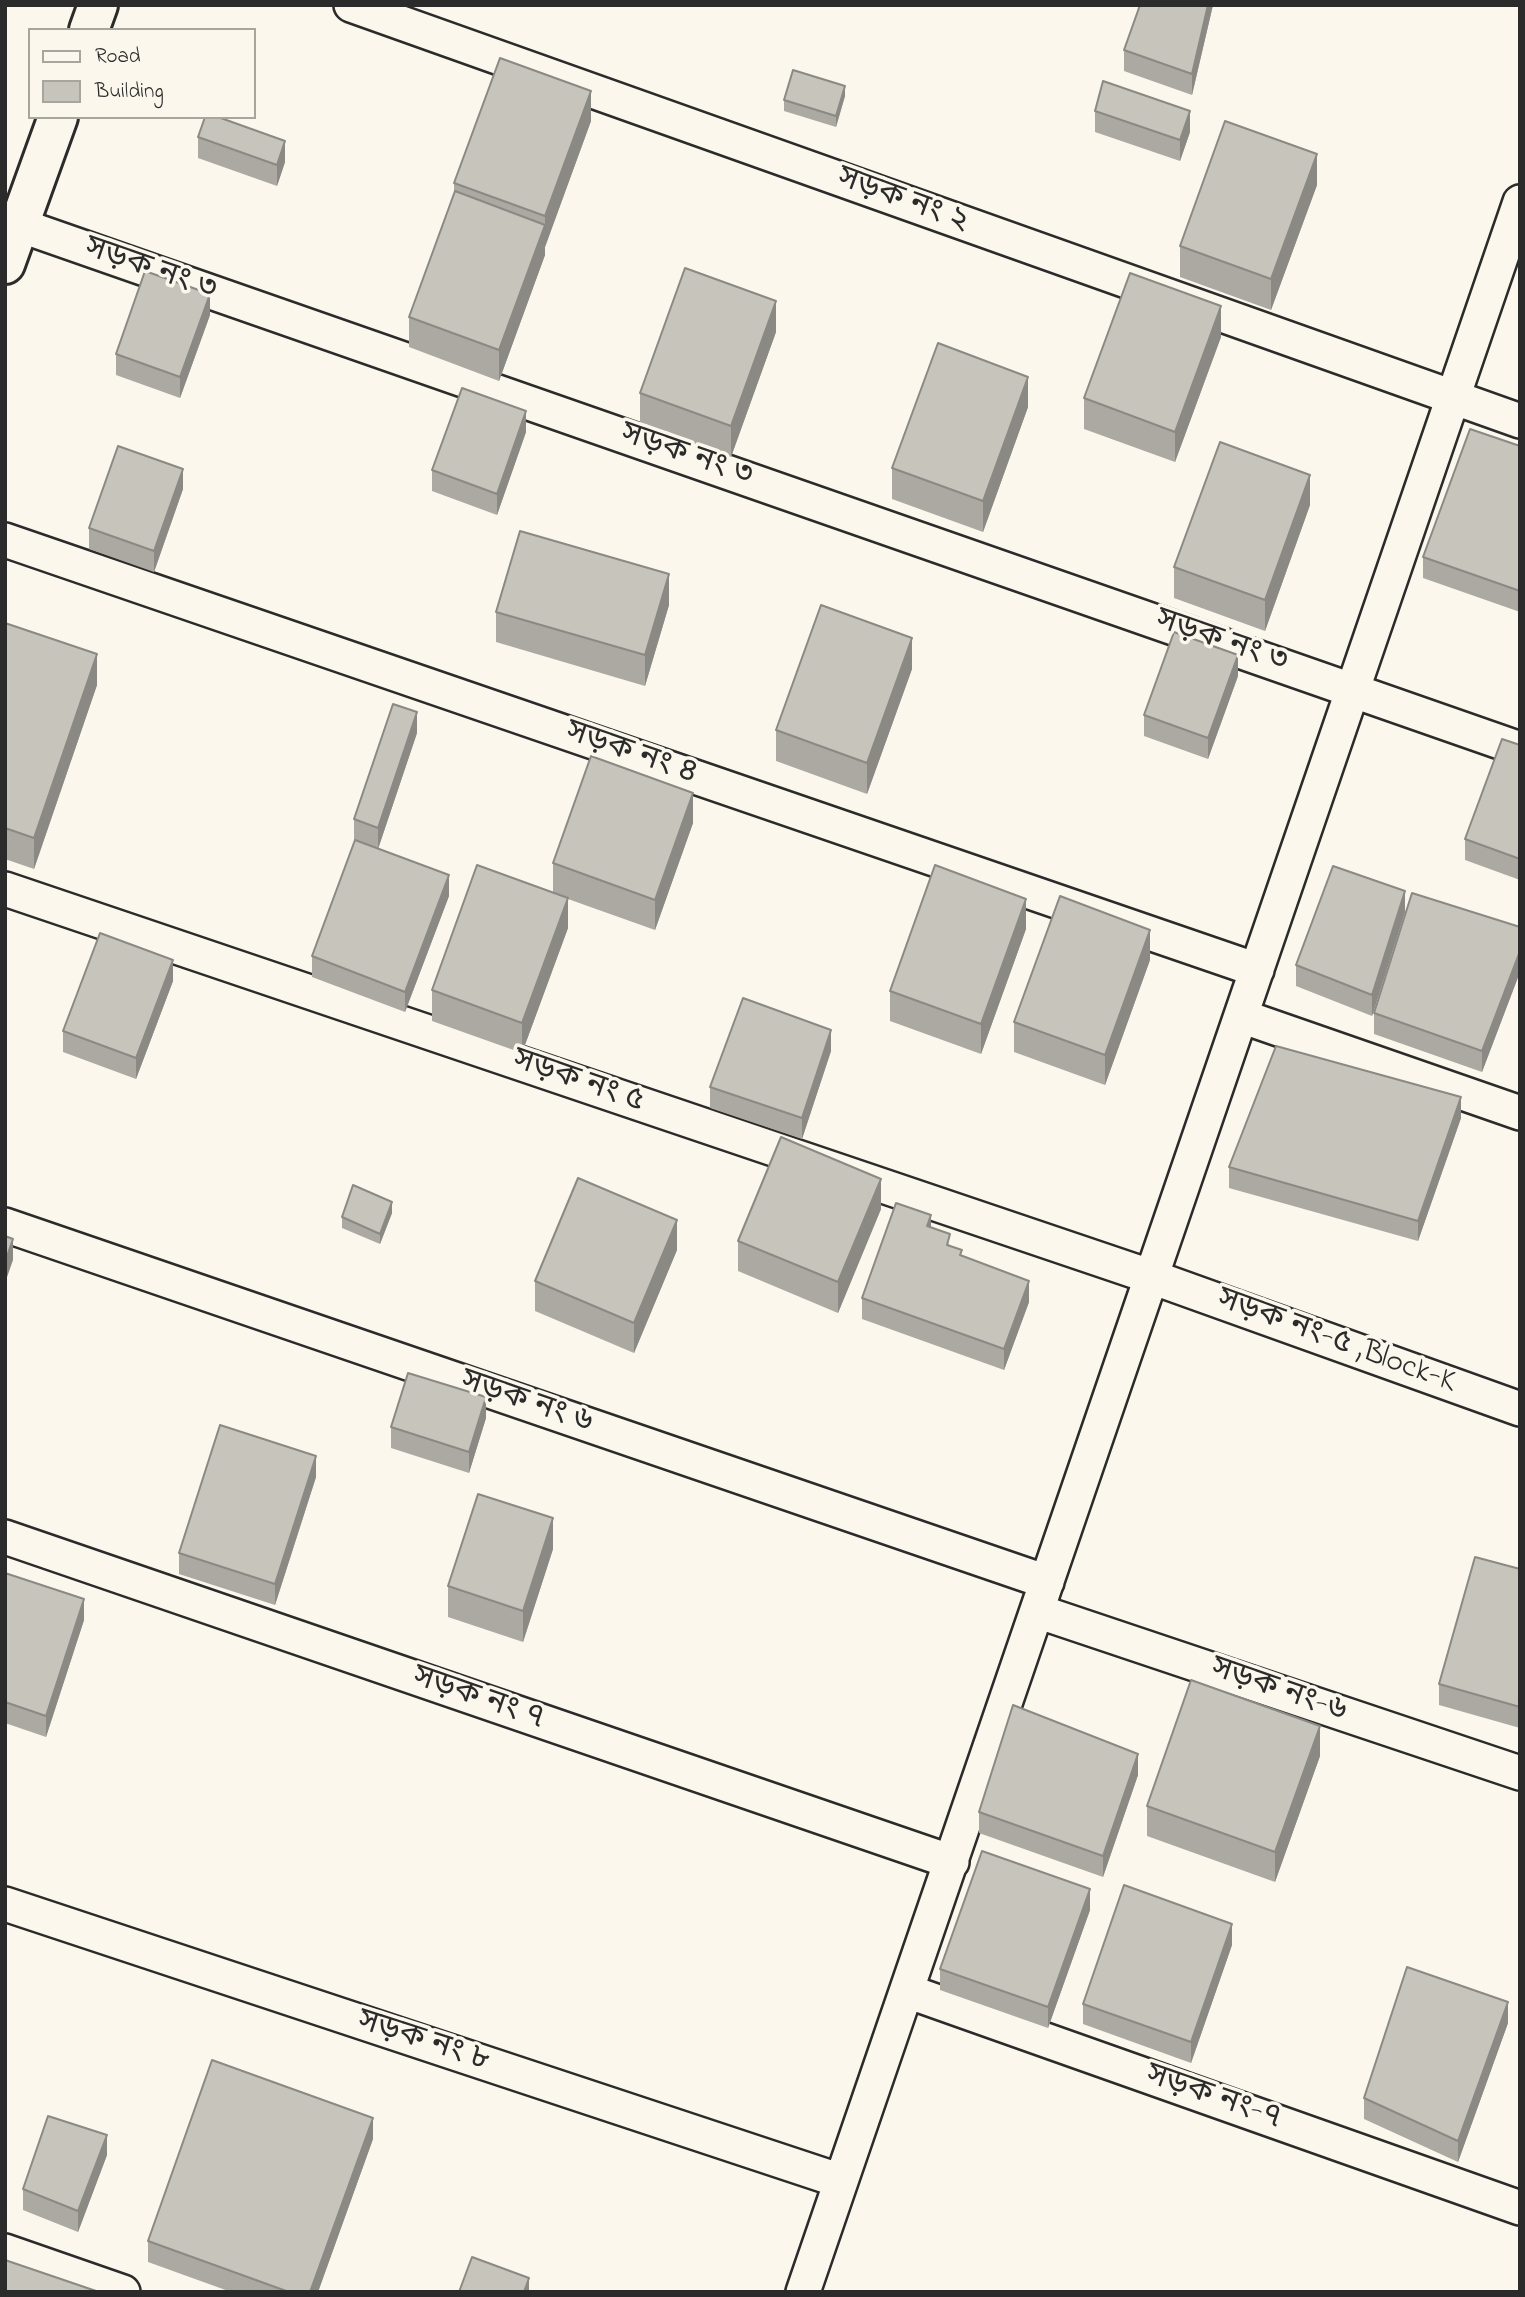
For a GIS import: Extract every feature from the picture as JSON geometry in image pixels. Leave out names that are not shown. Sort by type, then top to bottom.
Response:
[{"type":"street","points":[[90,28],[98,5]]},
{"type":"street","name":"সড়ক নং ২","points":[[351,5],[1520,421]]},
{"type":"street","points":[[5,264],[12,223],[57,119]]},
{"type":"street","points":[[803,2292],[1520,202]]},
{"type":"street","name":"সড়ক নং ৩","points":[[12,223],[1520,749]]},
{"type":"street","name":"সড়ক নং ৪","points":[[5,540],[1257,970]]},
{"type":"street","name":"সড়ক নং ৫","points":[[5,889],[1152,1277]]},
{"type":"street","points":[[1241,1016],[1520,1113]]},
{"type":"street","name":"সড়ক নং ৬","points":[[5,1225],[1042,1597]]},
{"type":"street","name":"সড়ক নং-৫ ,Block-K","points":[[1152,1277],[1520,1409]]},
{"type":"street","name":"সড়ক নং ৭","points":[[5,1537],[951,1862]]},
{"type":"street","name":"সড়ক নং-৬","points":[[1042,1597],[1520,1773]]},
{"type":"street","name":"সড়ক নং ৮","points":[[5,1904],[841,2181]]},
{"type":"street","name":"সড়ক নং-৭","points":[[907,1991],[1520,2208]]},
{"type":"street","points":[[5,2251],[123,2292]]},
{"type":"building","points":[[1140,5],[1208,5],[1192,74],[1124,50]]},
{"type":"building","points":[[500,58],[591,91],[545,216],[454,183]]},
{"type":"building","points":[[793,70],[845,86],[836,116],[784,100]]},
{"type":"building","points":[[1103,81],[1190,111],[1180,140],[1095,111]]},
{"type":"building","points":[[204,119],[224,119],[285,141],[277,165],[198,137]]},
{"type":"building","points":[[1225,121],[1317,154],[1271,279],[1180,246]]},
{"type":"building","points":[[455,191],[545,225],[499,350],[409,317]]},
{"type":"building","points":[[685,268],[776,301],[731,426],[640,393]]},
{"type":"building","points":[[145,271],[210,294],[180,377],[116,354]]},
{"type":"building","points":[[1130,273],[1221,306],[1175,432],[1084,398]]},
{"type":"building","points":[[938,343],[1028,377],[983,501],[892,468]]},
{"type":"building","points":[[462,388],[526,411],[497,494],[432,470]]},
{"type":"building","points":[[1470,429],[1520,446],[1520,591],[1423,557]]},
{"type":"building","points":[[1220,442],[1310,475],[1265,600],[1174,567]]},
{"type":"building","points":[[118,446],[183,469],[154,551],[89,528]]},
{"type":"building","points":[[520,531],[669,574],[645,655],[496,612]]},
{"type":"building","points":[[821,605],[912,638],[867,763],[776,730]]},
{"type":"building","points":[[5,623],[97,654],[34,838],[5,828]]},
{"type":"building","points":[[1174,632],[1238,655],[1208,738],[1144,715]]},
{"type":"building","points":[[393,704],[417,712],[378,828],[354,819]]},
{"type":"building","points":[[1502,739],[1520,745],[1520,859],[1465,839]]},
{"type":"building","points":[[591,756],[693,793],[655,900],[553,863]]},
{"type":"building","points":[[355,840],[449,875],[405,992],[312,956]]},
{"type":"building","points":[[477,865],[568,898],[522,1023],[432,990]]},
{"type":"building","points":[[935,865],[1026,899],[981,1024],[890,991]]},
{"type":"building","points":[[1333,866],[1405,891],[1372,995],[1296,965]]},
{"type":"building","points":[[1412,893],[1520,927],[1520,951],[1482,1051],[1374,1013]]},
{"type":"building","points":[[1060,896],[1150,930],[1105,1055],[1014,1022]]},
{"type":"building","points":[[100,933],[173,960],[136,1058],[63,1031]]},
{"type":"building","points":[[743,998],[831,1030],[802,1118],[710,1087]]},
{"type":"building","points":[[1276,1046],[1461,1097],[1418,1221],[1229,1167]]},
{"type":"building","points":[[781,1137],[881,1179],[838,1282],[738,1241]]},
{"type":"building","points":[[578,1178],[677,1220],[634,1323],[535,1281]]},
{"type":"building","points":[[353,1185],[392,1202],[380,1234],[342,1217]]},
{"type":"building","points":[[896,1203],[931,1215],[927,1226],[950,1234],[947,1245],[962,1250],[960,1255],[1029,1281],[1004,1349],[862,1298]]},
{"type":"building","points":[[5,1236],[13,1239],[5,1262]]},
{"type":"building","points":[[408,1373],[486,1397],[469,1452],[391,1427]]},
{"type":"building","points":[[220,1425],[316,1456],[275,1584],[179,1553]]},
{"type":"building","points":[[478,1494],[553,1518],[523,1611],[448,1586]]},
{"type":"building","points":[[1475,1557],[1520,1569],[1520,1707],[1439,1684]]},
{"type":"building","points":[[5,1573],[84,1599],[46,1716],[5,1702]]},
{"type":"building","points":[[1191,1680],[1320,1726],[1275,1852],[1147,1806]]},
{"type":"building","points":[[1013,1705],[1138,1754],[1103,1856],[979,1812]]},
{"type":"building","points":[[982,1851],[1090,1889],[1048,2007],[940,1969]]},
{"type":"building","points":[[1124,1885],[1232,1924],[1191,2042],[1083,2004]]},
{"type":"building","points":[[1407,1967],[1508,2002],[1458,2141],[1364,2098]]},
{"type":"building","points":[[212,2060],[373,2118],[310,2292],[289,2292],[148,2241]]},
{"type":"building","points":[[48,2116],[107,2135],[78,2211],[23,2189]]},
{"type":"building","points":[[472,2257],[529,2278],[524,2292],[459,2292]]},
{"type":"building","points":[[5,2260],[99,2292],[5,2292]]}]
